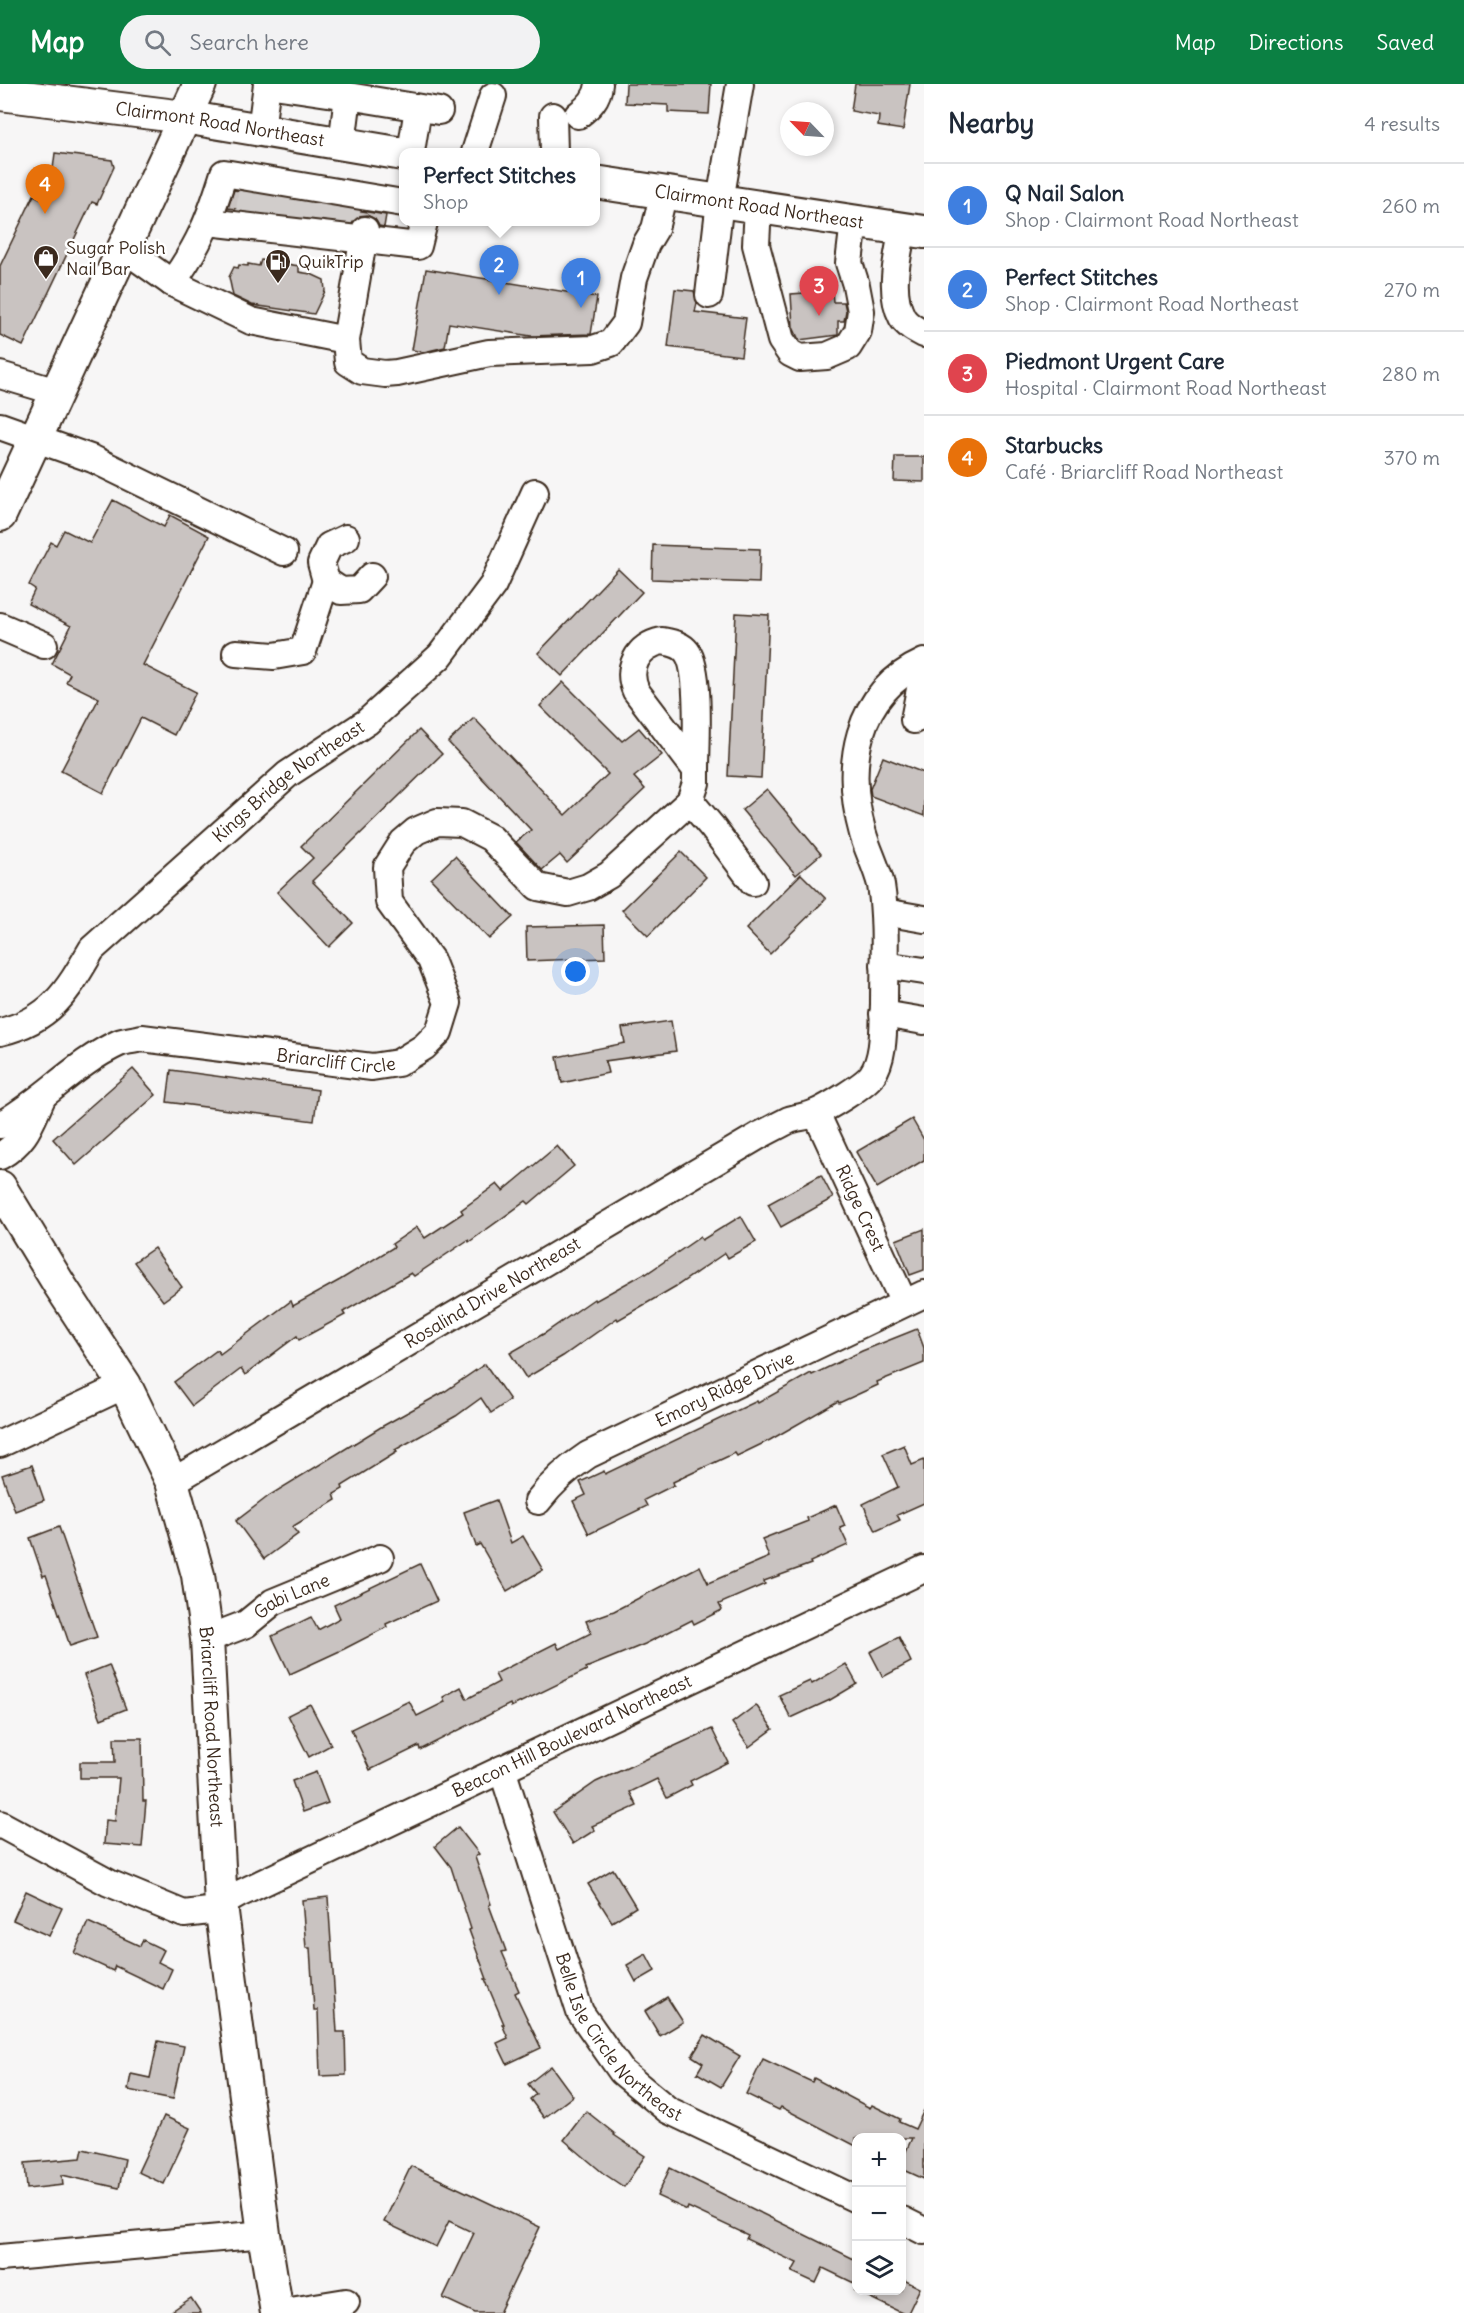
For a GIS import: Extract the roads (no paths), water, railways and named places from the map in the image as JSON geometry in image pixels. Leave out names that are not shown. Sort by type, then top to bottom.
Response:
[{"type":"main road","points":[[0,515],[200,84]]},
{"type":"main road","name":"Clairmont Road Northeast","points":[[12,92],[72,94],[184,117],[399,153]]},
{"type":"main road","name":"Clairmont Road Northeast","points":[[600,183],[913,230]]},
{"type":"main road","name":"Briarcliff Road Northeast","points":[[0,1187],[58,1284],[125,1385],[172,1482],[198,1575],[207,1639],[221,1905],[264,2234],[277,2313]]},
{"type":"street","points":[[261,130],[267,84],[364,93],[428,110],[413,148]]},
{"type":"street","points":[[578,115],[590,107],[599,84]]},
{"type":"street","points":[[709,295],[720,201],[740,84]]},
{"type":"street","points":[[342,144],[364,93]]},
{"type":"street","points":[[477,148],[493,96]]},
{"type":"street","points":[[553,116],[554,148]]},
{"type":"street","points":[[172,283],[192,255],[208,222],[224,173],[308,210],[418,246],[423,226]]},
{"type":"street","points":[[308,210],[346,340],[346,354],[351,366],[362,371],[385,374],[410,371],[489,353],[600,348],[611,342],[626,323],[634,279],[646,244],[655,229],[664,192]]},
{"type":"street","points":[[208,222],[308,210],[399,203]]},
{"type":"street","points":[[758,206],[756,245],[781,339],[790,353],[800,358],[827,356],[848,347],[858,331],[861,311],[849,263],[854,221]]},
{"type":"street","points":[[913,230],[896,272],[896,300],[902,319],[924,334]]},
{"type":"street","points":[[123,248],[172,283],[251,321],[346,340]]},
{"type":"street","points":[[0,375],[57,392]]},
{"type":"street","points":[[0,426],[93,459],[284,552]]},
{"type":"street","name":"Kings Bridge Northeast","points":[[0,1032],[22,1027],[47,1012],[73,981],[92,949],[288,774],[368,722],[440,656],[493,585],[535,492]]},
{"type":"street","points":[[236,653],[274,656],[303,651],[326,581],[321,563],[329,546],[346,538]]},
{"type":"street","points":[[326,581],[341,591],[359,590],[372,576]]},
{"type":"street","points":[[0,626],[44,645]]},
{"type":"street","name":"Rosalind Drive Northeast","points":[[172,1482],[760,1135],[791,1119],[816,1113],[863,1084],[872,1075],[879,1062],[883,1014],[884,912],[880,882],[862,833],[855,788],[856,749],[862,725],[876,699],[904,671],[924,662]]},
{"type":"street","points":[[914,720],[920,689],[924,681]]},
{"type":"street","points":[[696,770],[696,783],[690,801],[753,882]]},
{"type":"street","name":"Briarcliff Circle","points":[[0,1125],[42,1098],[92,1059],[121,1042],[142,1038],[372,1067],[398,1064],[424,1047],[439,1032],[448,1003],[431,960],[389,902],[387,867],[403,842],[416,831],[437,822],[462,823],[491,838],[538,887],[568,893],[588,887],[609,875],[690,801]]},
{"type":"street","points":[[884,912],[924,919]]},
{"type":"street","points":[[884,965],[924,971]]},
{"type":"street","points":[[883,1014],[924,1021]]},
{"type":"street","name":"Briarcliff Circle","points":[[0,1156],[13,1149],[26,1136],[42,1098]]},
{"type":"street","name":"Ridge Crest","points":[[816,1113],[914,1299]]},
{"type":"street","name":"Emory Ridge Drive","points":[[538,1501],[548,1488],[573,1465],[588,1455],[914,1299]]},
{"type":"street","points":[[0,1444],[125,1385]]},
{"type":"street","name":"Gabi Lane","points":[[207,1639],[246,1624],[273,1602],[380,1558]]},
{"type":"street","name":"Beacon Hill Boulevard Northeast","points":[[0,1824],[110,1883],[184,1914],[209,1911],[238,1894],[924,1569]]},
{"type":"street","name":"Belle Isle Circle Northeast","points":[[502,1769],[580,2013],[622,2072],[668,2110],[852,2197]]},
{"type":"street","points":[[906,2222],[924,2231]]},
{"type":"street","points":[[0,2258],[264,2234]]},
{"type":"street","points":[[277,2313],[346,2302]]},
{"type":"tunnel","points":[[249,212],[252,188]]},
{"type":"tunnel","points":[[267,215],[271,191]]},
{"type":"tunnel","points":[[287,218],[291,194]]},
{"type":"tunnel","points":[[306,221],[310,197]]},
{"type":"tunnel","points":[[326,224],[330,200]]},
{"type":"tunnel","points":[[344,227],[348,203]]},
{"type":"place","name":"Starbucks","points":[[45,214]]},
{"type":"place","name":"Sugar Polish Nail Bar","points":[[46,281]]},
{"type":"place","name":"QuikTrip","points":[[278,285]]},
{"type":"place","name":"Perfect Stitches","points":[[499,295]]},
{"type":"place","name":"Q Nail Salon","points":[[581,308]]},
{"type":"place","name":"Piedmont Urgent Care","points":[[819,316]]}]
